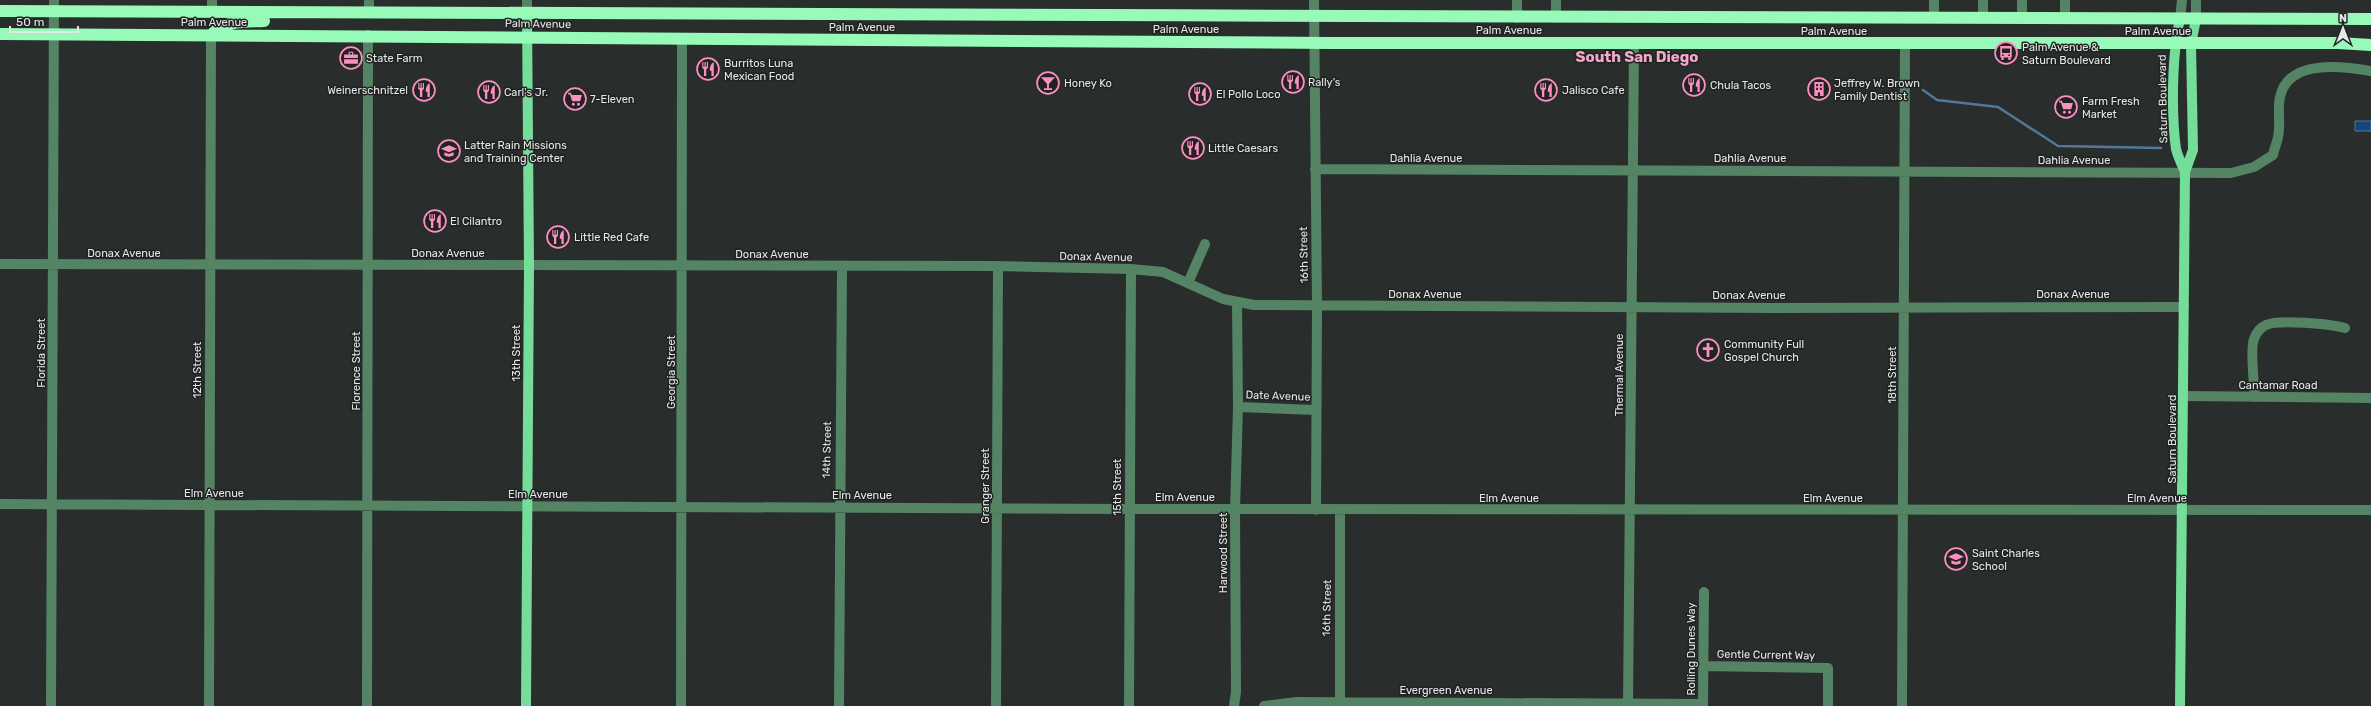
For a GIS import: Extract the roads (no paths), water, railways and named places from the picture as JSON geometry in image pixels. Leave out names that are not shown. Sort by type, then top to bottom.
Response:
[{"type":"highway","name":"Palm Avenue","points":[[0,12],[54,6],[212,13],[1081,15],[1313,18],[1556,17],[2371,19]]},
{"type":"highway","points":[[211,35],[218,27],[231,22],[279,19],[292,13]]},
{"type":"highway","name":"Palm Avenue","points":[[0,34],[368,35],[1314,43],[1905,45],[2371,44]]},
{"type":"main road","name":"13th Street","points":[[526,706],[529,266],[527,14]]},
{"type":"main road","name":"Saturn Boulevard","points":[[2180,19],[2174,44],[2176,151],[2186,172]]},
{"type":"main road","name":"Saturn Boulevard","points":[[2180,706],[2184,510],[2184,307],[2186,172],[2193,150],[2192,44],[2196,19]]},
{"type":"street","points":[[212,0],[212,13]]},
{"type":"street","points":[[369,0],[369,13]]},
{"type":"street","name":"13th Street","points":[[527,0],[527,14]]},
{"type":"street","name":"16th Street","points":[[1314,0],[1317,306],[1316,510]]},
{"type":"street","points":[[1517,0],[1517,18]]},
{"type":"street","points":[[1556,0],[1556,17]]},
{"type":"street","points":[[1934,0],[1934,18]]},
{"type":"street","points":[[1983,0],[1983,18]]},
{"type":"street","points":[[2022,0],[2022,18]]},
{"type":"street","points":[[2065,0],[2065,18]]},
{"type":"street","name":"Saturn Boulevard","points":[[2180,19],[2182,0]]},
{"type":"street","name":"Saturn Boulevard","points":[[2196,0],[2196,19]]},
{"type":"street","name":"Florida Street","points":[[51,706],[54,6]]},
{"type":"street","name":"12th Street","points":[[209,706],[209,265],[211,35]]},
{"type":"street","name":"Florence Street","points":[[367,706],[368,35]]},
{"type":"street","name":"Georgia Street","points":[[681,706],[683,266],[682,38]]},
{"type":"street","name":"Thermal Avenue","points":[[1628,704],[1634,43]]},
{"type":"street","name":"18th Street","points":[[1902,706],[1905,45]]},
{"type":"street","name":"Dahlia Avenue","points":[[1315,169],[2231,173],[2254,167],[2273,155],[2278,137],[2281,92],[2288,81],[2297,73],[2318,68],[2371,71]]},
{"type":"street","points":[[1188,283],[1205,244]]},
{"type":"street","name":"Donax Avenue","points":[[0,264],[998,266],[1131,269],[1162,272],[1223,299],[1237,303],[1317,306],[2184,307]]},
{"type":"street","name":"14th Street","points":[[839,706],[839,506],[842,266]]},
{"type":"street","name":"Granger Street","points":[[996,706],[998,266]]},
{"type":"street","name":"15th Street","points":[[1129,706],[1131,269]]},
{"type":"street","name":"Harwood Street","points":[[1234,706],[1236,692],[1235,510],[1238,407],[1237,303]]},
{"type":"street","points":[[2254,397],[2253,340],[2258,330],[2267,324],[2327,323],[2345,328]]},
{"type":"street","name":"Cantamar Road","points":[[2184,396],[2371,398]]},
{"type":"street","name":"Date Avenue","points":[[1238,407],[1316,410]]},
{"type":"street","name":"Elm Avenue","points":[[0,504],[839,506],[1235,510],[2371,510]]},
{"type":"street","name":"16th Street","points":[[1340,510],[1340,704]]},
{"type":"street","name":"Rolling Dunes Way","points":[[1703,705],[1704,592]]},
{"type":"street","name":"Gentle Current Way","points":[[1703,666],[1828,668],[1828,706]]},
{"type":"street","name":"Evergreen Avenue","points":[[1264,706],[1297,702],[1340,704],[1703,705]]},
{"type":"water","points":[[2355,121],[2371,121],[2371,131],[2355,131]]},
{"type":"waterway","points":[[1923,90],[1937,100],[1998,107],[2058,146],[2161,148]]},
{"type":"place","name":"Palm Avenue & Saturn Boulevard","points":[[2006,53]]},
{"type":"place","name":"State Farm","points":[[351,58]]},
{"type":"place","name":"Burritos Luna Mexican Food","points":[[708,69]]},
{"type":"place","name":"Rally's","points":[[1293,82]]},
{"type":"place","name":"Honey Ko","points":[[1048,83]]},
{"type":"place","name":"Chula Tacos","points":[[1694,85]]},
{"type":"place","name":"Jeffrey W. Brown Family Dentist","points":[[1819,89]]},
{"type":"place","name":"Weinerschnitzel","points":[[424,90]]},
{"type":"place","name":"Jalisco Cafe","points":[[1546,90]]},
{"type":"place","name":"Carl's Jr.","points":[[489,92]]},
{"type":"place","name":"El Pollo Loco","points":[[1200,94]]},
{"type":"place","name":"7-Eleven","points":[[575,99]]},
{"type":"place","name":"Farm Fresh Market","points":[[2066,107]]},
{"type":"place","name":"Little Caesars","points":[[1193,148]]},
{"type":"place","name":"Latter Rain Missions and Training Center","points":[[449,151]]},
{"type":"place","name":"El Cilantro","points":[[435,221]]},
{"type":"place","name":"Little Red Cafe","points":[[558,237]]},
{"type":"place","name":"Community Full Gospel Church","points":[[1708,350]]},
{"type":"place","name":"Saint Charles School","points":[[1956,559]]},
{"type":"district","name":"South San Diego","points":[[1637,57]]}]
